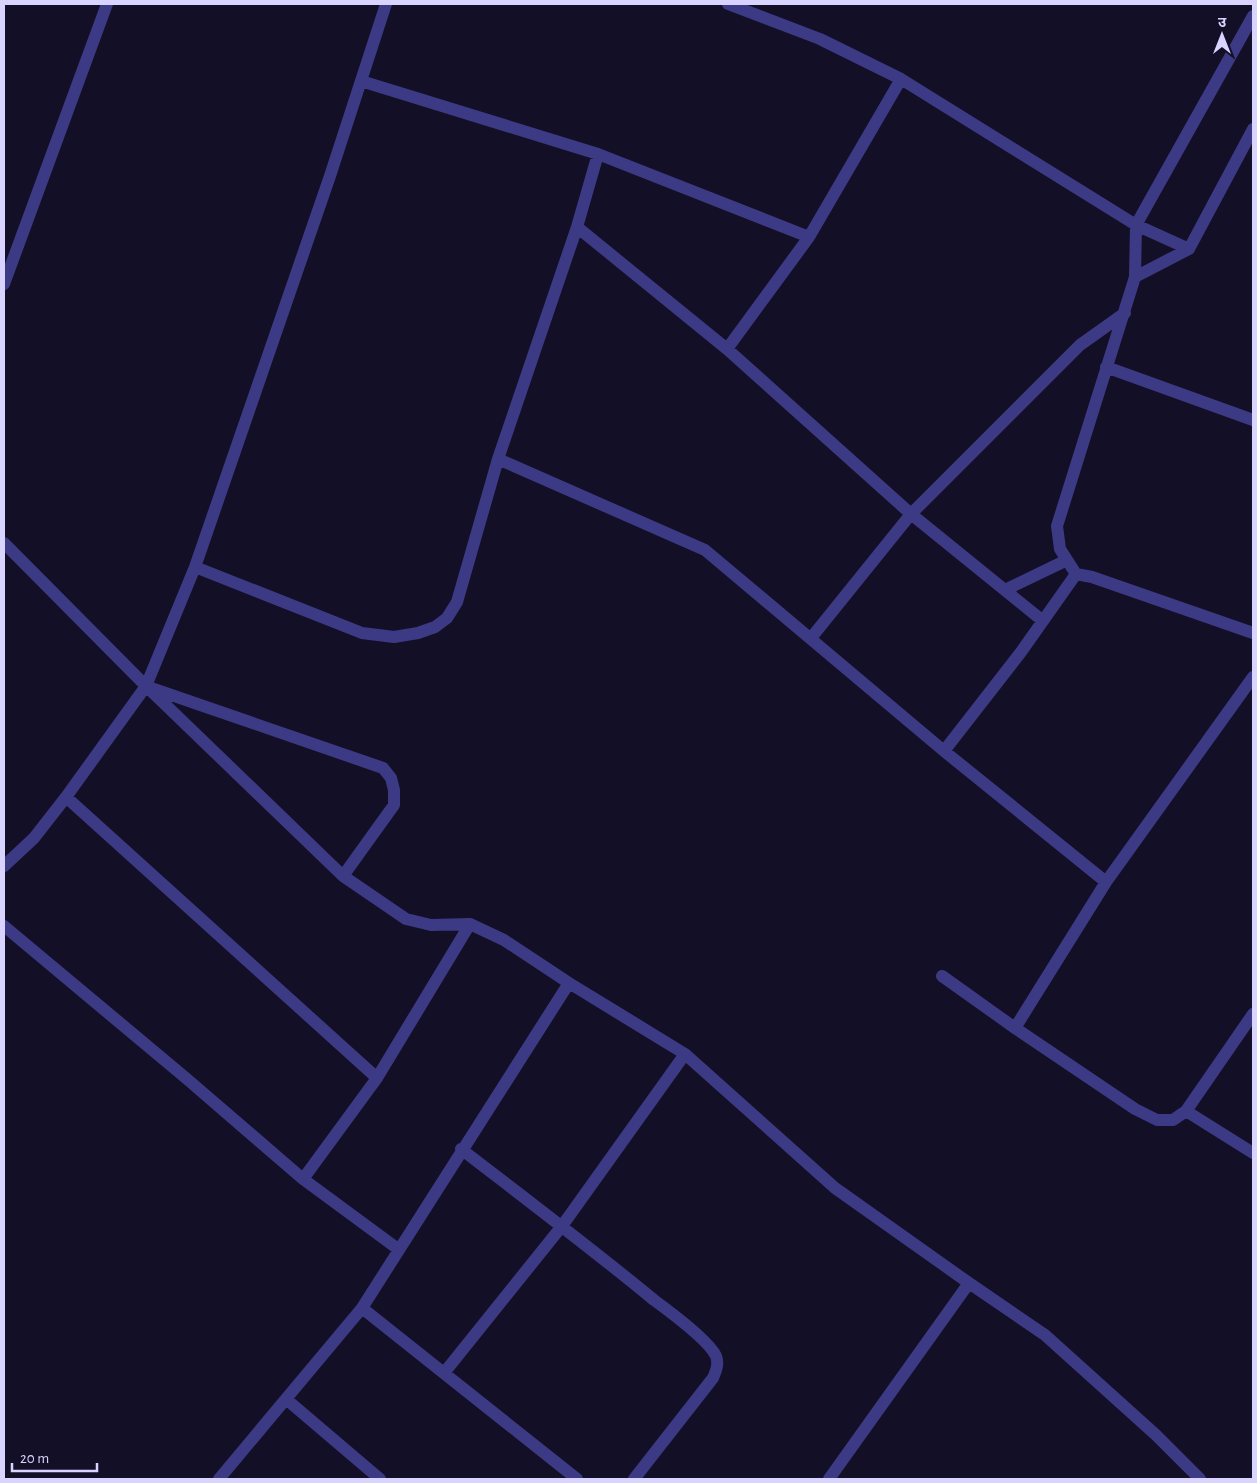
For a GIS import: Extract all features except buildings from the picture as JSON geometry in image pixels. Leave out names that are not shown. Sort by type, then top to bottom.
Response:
[{"type":"street","points":[[4,284],[107,4]]},
{"type":"street","points":[[4,866],[34,838],[146,686],[194,567],[330,176],[386,4]]},
{"type":"street","points":[[728,4],[820,39],[901,79],[1136,225],[1189,249]]},
{"type":"street","points":[[1253,16],[1136,225],[1135,277],[1057,526],[1060,549],[1076,574],[1092,577],[1253,633]]},
{"type":"street","points":[[727,349],[809,237],[901,79]]},
{"type":"street","points":[[361,80],[598,154],[809,237]]},
{"type":"street","points":[[1135,277],[1189,249],[1253,129]]},
{"type":"street","points":[[194,567],[362,633],[394,636],[418,633],[435,627],[447,618],[457,602],[498,459],[578,227],[598,154]]},
{"type":"street","points":[[578,227],[727,349],[911,514],[1043,621]]},
{"type":"street","points":[[811,638],[911,514],[1080,345],[1124,313]]},
{"type":"street","points":[[1106,367],[1253,420]]},
{"type":"street","points":[[498,459],[705,550],[944,751],[1106,882]]},
{"type":"street","points":[[4,543],[146,686],[343,876],[406,919],[431,925],[470,924],[504,940],[685,1054],[835,1188],[1045,1335],[1156,1435],[1200,1479]]},
{"type":"street","points":[[1005,590],[1067,560]]},
{"type":"street","points":[[944,751],[1043,621],[1076,574]]},
{"type":"street","points":[[1015,1028],[1106,882],[1253,676]]},
{"type":"street","points":[[146,686],[383,768],[392,778],[394,805],[343,876]]},
{"type":"street","points":[[66,797],[377,1078]]},
{"type":"street","points":[[303,1179],[377,1078],[470,924]]},
{"type":"street","points":[[4,926],[303,1179],[398,1249]]},
{"type":"street","points":[[942,976],[1135,1109],[1156,1120],[1173,1120],[1186,1111],[1253,1014]]},
{"type":"street","points":[[219,1479],[362,1308],[569,982]]},
{"type":"street","points":[[444,1374],[562,1226],[685,1054]]},
{"type":"street","points":[[1186,1111],[1253,1154]]},
{"type":"street","points":[[461,1150],[562,1226],[681,1322],[708,1345],[716,1357],[718,1368],[713,1378],[634,1479]]},
{"type":"street","points":[[829,1479],[969,1283]]},
{"type":"street","points":[[362,1308],[577,1479]]},
{"type":"street","points":[[286,1399],[380,1479]]}]
